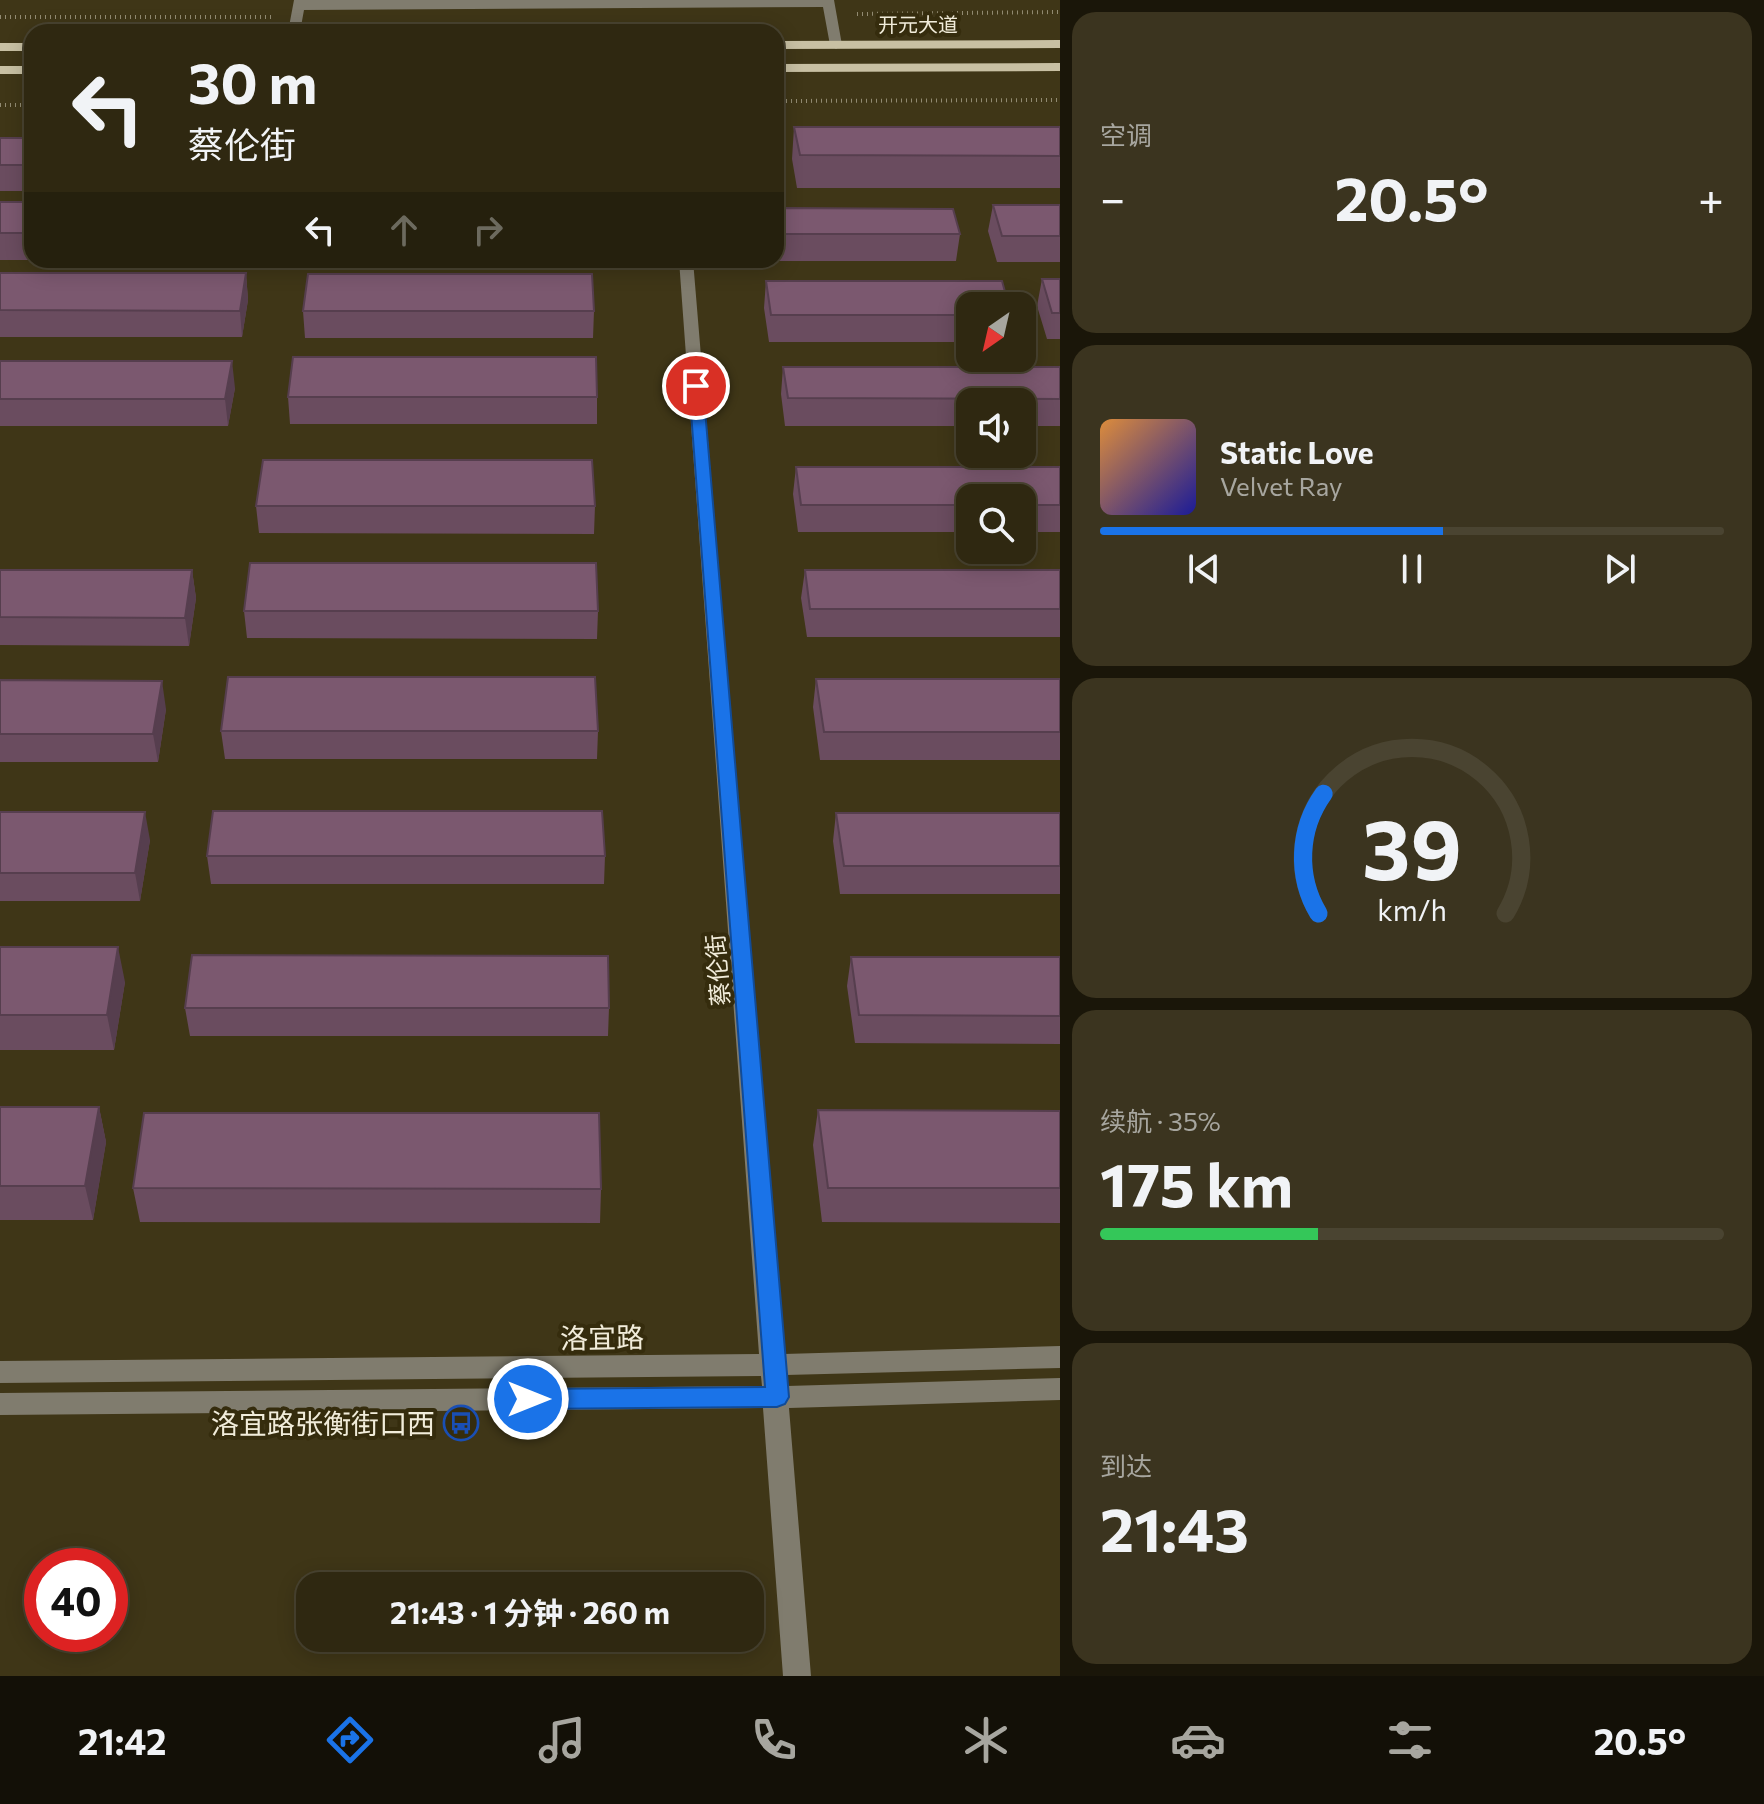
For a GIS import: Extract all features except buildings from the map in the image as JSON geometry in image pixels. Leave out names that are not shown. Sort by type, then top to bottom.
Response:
[{"type":"main road","name":"开元大道","points":[[784,45],[1060,44]]},
{"type":"main road","points":[[0,47],[24,47]]},
{"type":"main road","name":"开元大道","points":[[784,68],[1060,67]]},
{"type":"main road","points":[[0,70],[24,70]]},
{"type":"street","points":[[295,24],[299,3],[828,1],[836,45]]},
{"type":"street","name":"蔡伦街","points":[[687,268],[797,1676]]},
{"type":"street","name":"洛宜路","points":[[0,1372],[775,1365],[1060,1357]]},
{"type":"street","points":[[0,1404],[777,1397],[1060,1389]]},
{"type":"path","points":[[784,101],[1060,100]]},
{"type":"path","points":[[0,105],[24,105]]},
{"type":"place","name":"洛宜路张衡街口西","points":[[461,1423]]},
{"type":"route","points":[[528,1399],[777,1397],[696,386]]}]
